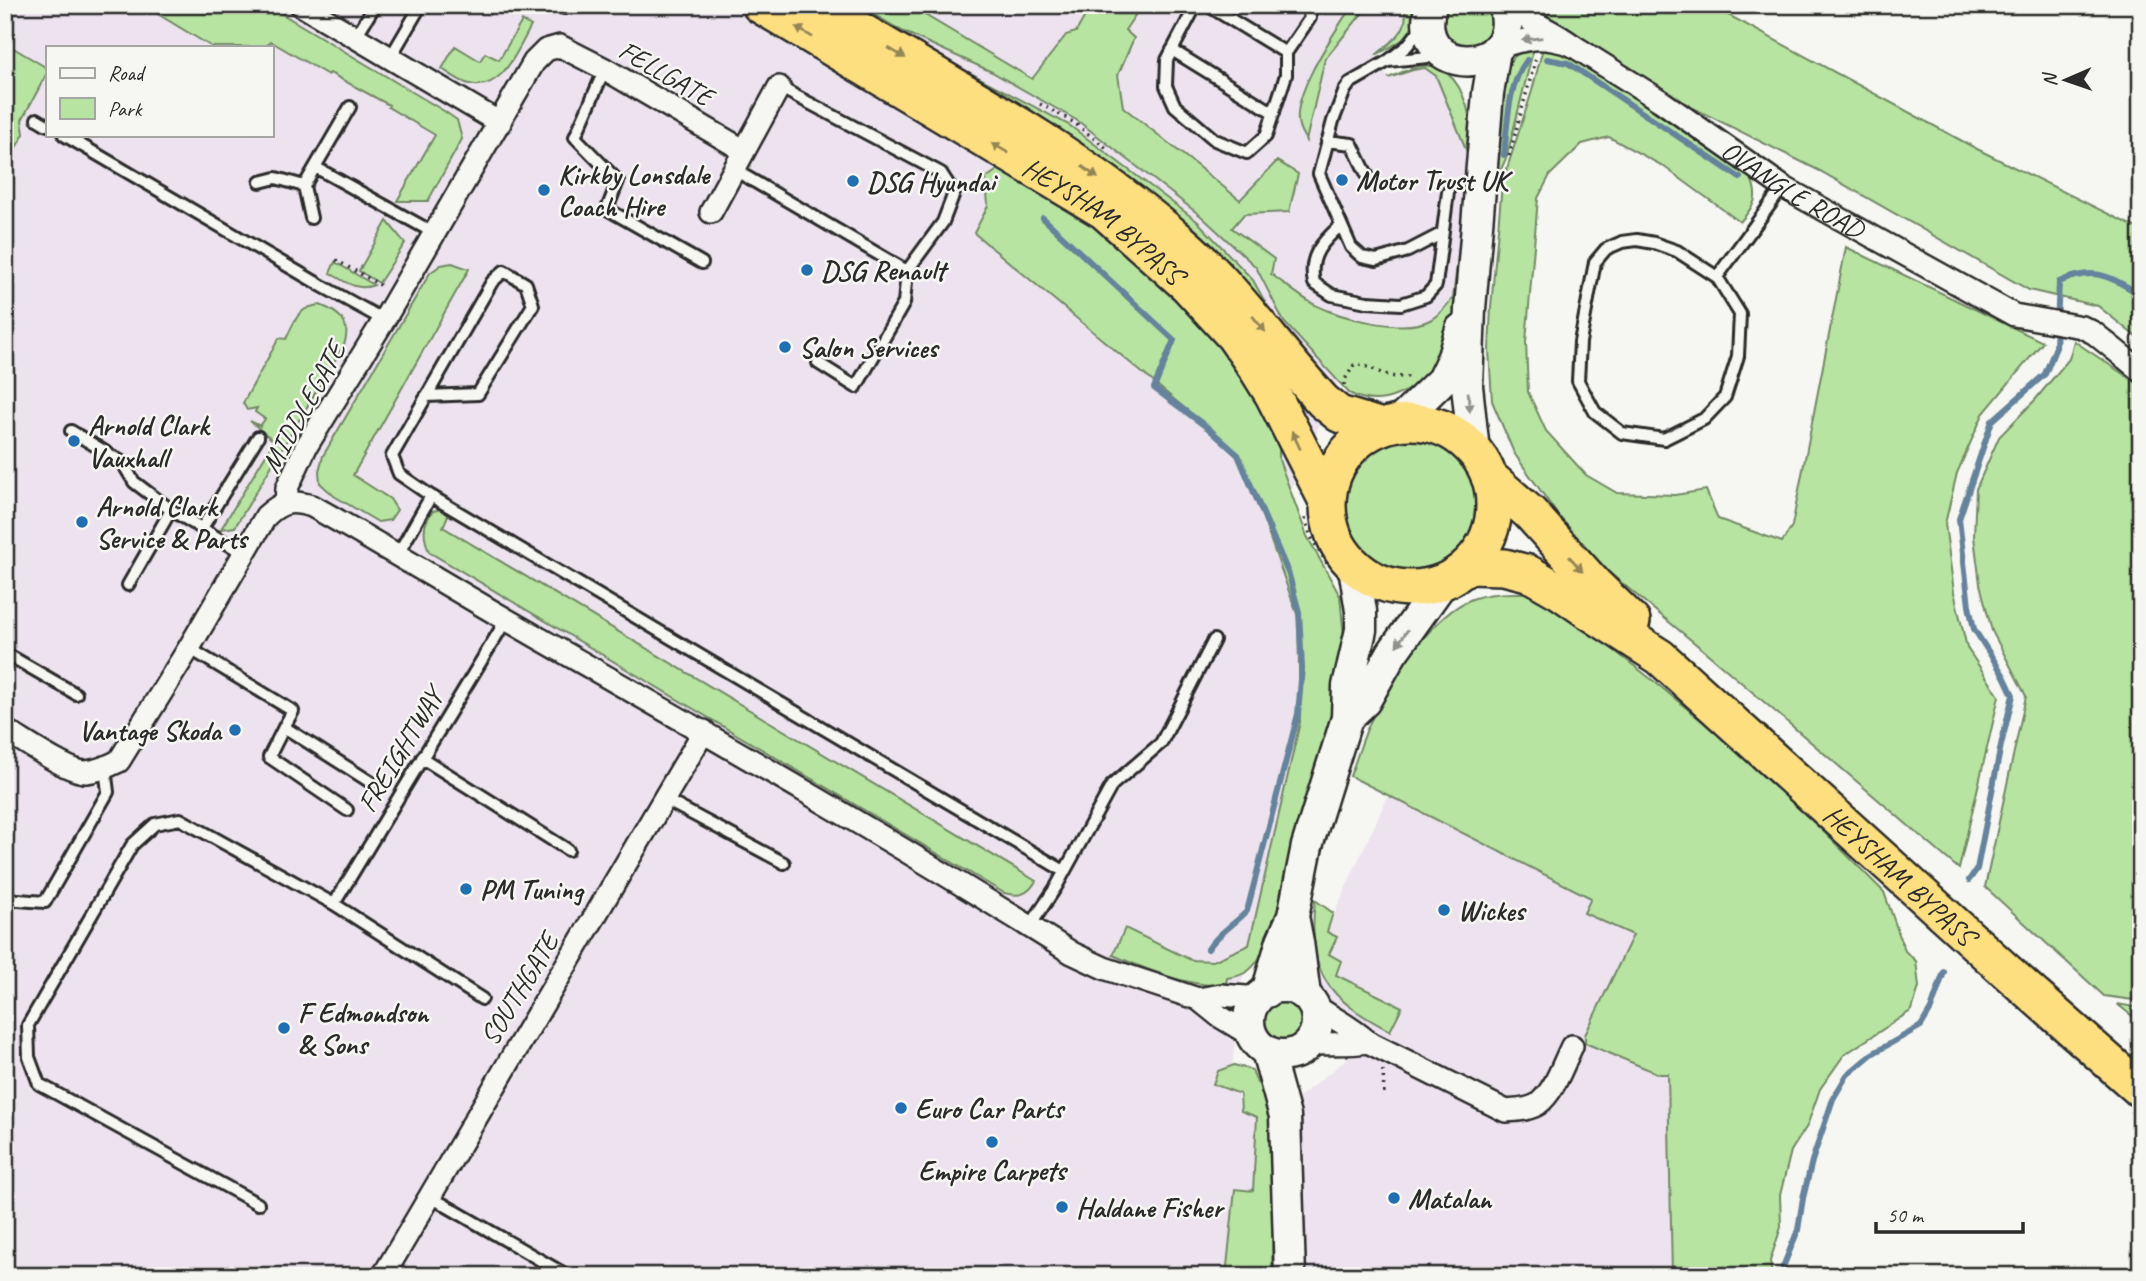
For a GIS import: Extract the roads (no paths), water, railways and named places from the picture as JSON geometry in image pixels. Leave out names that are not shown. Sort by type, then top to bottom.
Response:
[{"type":"highway","name":"HEYSHAM BYPASS","points":[[760,5],[1104,211],[1187,285],[1234,337],[1273,395],[1315,506]]},
{"type":"highway","name":"HEYSHAM BYPASS","points":[[817,5],[1085,168],[1182,243],[1221,280],[1323,401],[1339,414],[1390,425]]},
{"type":"highway","points":[[1419,422],[1440,427],[1458,437],[1481,464],[1494,501],[1492,525],[1483,547],[1455,575],[1419,589],[1396,588],[1344,572],[1330,525],[1315,506],[1343,456],[1361,439],[1390,425],[1419,422]]},
{"type":"highway","name":"HEYSHAM BYPASS","points":[[1481,464],[1632,622],[1660,657],[2004,970],[2141,1090]]},
{"type":"highway","name":"HEYSHAM BYPASS","points":[[1455,575],[1504,567],[1528,573],[1660,657]]},
{"type":"main road","points":[[1481,464],[1467,386],[1470,309],[1494,163],[1489,93],[1496,49],[1507,28],[1506,5]]},
{"type":"main road","points":[[1428,12],[1433,42],[1450,57],[1475,61],[1496,49]]},
{"type":"main road","points":[[1450,57],[1468,87],[1479,131],[1494,163]]},
{"type":"main road","points":[[1390,425],[1442,380],[1470,309]]},
{"type":"main road","points":[[1290,1276],[1285,1116],[1260,1044],[1249,1025],[1250,1014],[1263,995],[1293,916],[1307,846],[1347,718],[1348,686],[1361,630],[1361,611],[1344,572]]},
{"type":"main road","points":[[1347,718],[1365,701],[1392,653],[1455,575]]},
{"type":"main road","points":[[1285,1116],[1304,1047],[1314,1034],[1317,1024],[1316,1013],[1308,999],[1293,916]]},
{"type":"main road","points":[[1263,995],[1285,988],[1296,990],[1308,999]]},
{"type":"main road","points":[[1260,1044],[1282,1055],[1304,1047]]},
{"type":"street","points":[[301,5],[500,123]]},
{"type":"street","name":"OVANGLE ROAD","points":[[1506,5],[1561,36],[1661,101],[1783,187],[2014,315],[2082,327],[2094,332],[2141,371]]},
{"type":"street","name":"OVANGLE ROAD","points":[[1496,49],[1521,40],[1541,38],[1572,45]]},
{"type":"street","name":"FELLGATE","points":[[560,46],[605,69],[738,159]]},
{"type":"street","name":"MIDDLEGATE","points":[[105,768],[118,761],[189,648],[266,516],[275,507],[286,503],[287,488],[306,447],[384,320],[534,62],[546,50],[560,46]]},
{"type":"street","points":[[710,212],[779,88]]},
{"type":"street","points":[[286,503],[293,501],[312,506],[398,554],[506,620],[704,731],[1072,953],[1104,968],[1198,999],[1260,1044]]},
{"type":"street","points":[[5,730],[62,763],[84,772],[105,768]]},
{"type":"street","name":"SOUTHGATE","points":[[383,1276],[704,731]]},
{"type":"street","points":[[1198,999],[1221,995],[1263,995]]},
{"type":"street","points":[[1308,999],[1330,1017],[1354,1029],[1368,1042],[1506,1111],[1524,1110],[1537,1105],[1552,1086],[1572,1046]]},
{"type":"street","points":[[1304,1047],[1368,1042]]},
{"type":"lane","points":[[355,38],[375,5]]},
{"type":"lane","points":[[390,58],[421,5]]},
{"type":"lane","points":[[1196,5],[1167,60],[1166,86],[1175,106],[1215,140],[1247,153],[1266,136],[1286,75],[1286,53],[1310,18],[1307,5]]},
{"type":"lane","points":[[1207,5],[1286,53]]},
{"type":"lane","points":[[1428,12],[1407,46],[1388,61],[1350,83],[1345,90],[1333,121],[1319,174],[1351,247],[1362,257],[1376,260],[1408,251],[1441,234]]},
{"type":"lane","points":[[1172,50],[1274,113]]},
{"type":"lane","points":[[1388,61],[1428,56],[1450,57]]},
{"type":"lane","points":[[605,69],[575,137],[618,181],[607,209],[702,263]]},
{"type":"lane","points":[[779,88],[941,173],[954,192],[943,222],[907,271],[904,303],[856,387],[818,363]]},
{"type":"lane","points":[[311,218],[304,186],[350,107]]},
{"type":"lane","points":[[37,119],[46,124]]},
{"type":"lane","points":[[66,136],[384,320]]},
{"type":"lane","points":[[1328,141],[1352,144],[1371,185]]},
{"type":"lane","points":[[738,159],[907,271]]},
{"type":"lane","points":[[315,167],[434,233]]},
{"type":"lane","points":[[260,182],[276,177],[304,186]]},
{"type":"lane","points":[[1717,277],[1783,187]]},
{"type":"lane","points":[[1341,225],[1325,239],[1315,256],[1311,270],[1314,283],[1332,295],[1367,302],[1401,304],[1426,296],[1436,285],[1448,192]]},
{"type":"lane","points":[[1637,240],[1677,251],[1717,277],[1740,314],[1738,356],[1725,397],[1704,419],[1664,439],[1622,433],[1595,412],[1578,381],[1580,342],[1594,262],[1606,249],[1622,242],[1637,240]]},
{"type":"lane","points":[[426,396],[478,394],[533,305],[526,284],[504,271],[492,282],[426,396],[392,456],[399,474],[431,496],[1064,871]]},
{"type":"lane","points":[[71,431],[122,463],[134,482],[171,510],[243,553]]},
{"type":"lane","points":[[202,528],[258,437]]},
{"type":"lane","points":[[398,554],[431,496]]},
{"type":"lane","points":[[128,585],[171,510]]},
{"type":"lane","name":"FREIGHTWAY","points":[[334,904],[506,620]]},
{"type":"lane","points":[[1030,926],[1112,785],[1161,743],[1213,640]]},
{"type":"lane","points":[[189,648],[293,711],[268,757],[347,810]]},
{"type":"lane","points":[[5,653],[76,694]]},
{"type":"lane","points":[[284,727],[372,783]]},
{"type":"lane","points":[[422,758],[568,849]]},
{"type":"lane","points":[[5,899],[45,902],[108,792],[105,768]]},
{"type":"lane","points":[[664,799],[784,863]]},
{"type":"lane","points":[[258,1205],[39,1084],[29,1058],[28,1025],[132,845],[155,824],[180,819],[334,904],[482,999]]},
{"type":"lane","points":[[429,1196],[568,1276]]},
{"type":"waterway","points":[[1547,59],[1568,63],[1740,178]]},
{"type":"waterway","points":[[1504,155],[1512,93],[1520,70],[1527,60]]},
{"type":"waterway","points":[[1043,218],[1174,340],[1154,388],[1208,428],[1238,455],[1289,575],[1299,612],[1302,668],[1298,714],[1247,911],[1216,938],[1208,949]]},
{"type":"waterway","points":[[1969,880],[1977,869],[2013,695],[1974,629],[1959,519],[1992,421],[2045,374],[2056,347],[2059,282],[2083,275],[2102,275],[2141,295]]},
{"type":"waterway","points":[[1784,1276],[1783,1267],[1798,1230],[1812,1161],[1833,1099],[1847,1075],[1872,1054],[1921,1026],[1931,1009],[1944,972]]},
{"type":"place","name":"Motor Trust UK","points":[[1342,180]]},
{"type":"place","name":"DSG Hyundai","points":[[853,181]]},
{"type":"place","name":"Kirkby Lonsdale Coach Hire","points":[[544,190]]},
{"type":"place","name":"DSG Renault","points":[[807,270]]},
{"type":"place","name":"Salon Services","points":[[785,347]]},
{"type":"place","name":"Arnold Clark Vauxhall","points":[[74,441]]},
{"type":"place","name":"Arnold Clark Service & Parts","points":[[82,522]]},
{"type":"place","name":"Vantage Skoda","points":[[235,730]]},
{"type":"place","name":"PM Tuning","points":[[466,889]]},
{"type":"place","name":"Wickes","points":[[1444,910]]},
{"type":"place","name":"F Edmondson & Sons","points":[[284,1028]]},
{"type":"place","name":"Euro Car Parts","points":[[901,1108]]},
{"type":"place","name":"Empire Carpets","points":[[992,1142]]},
{"type":"place","name":"Matalan","points":[[1394,1198]]},
{"type":"place","name":"Haldane Fisher","points":[[1062,1207]]}]
